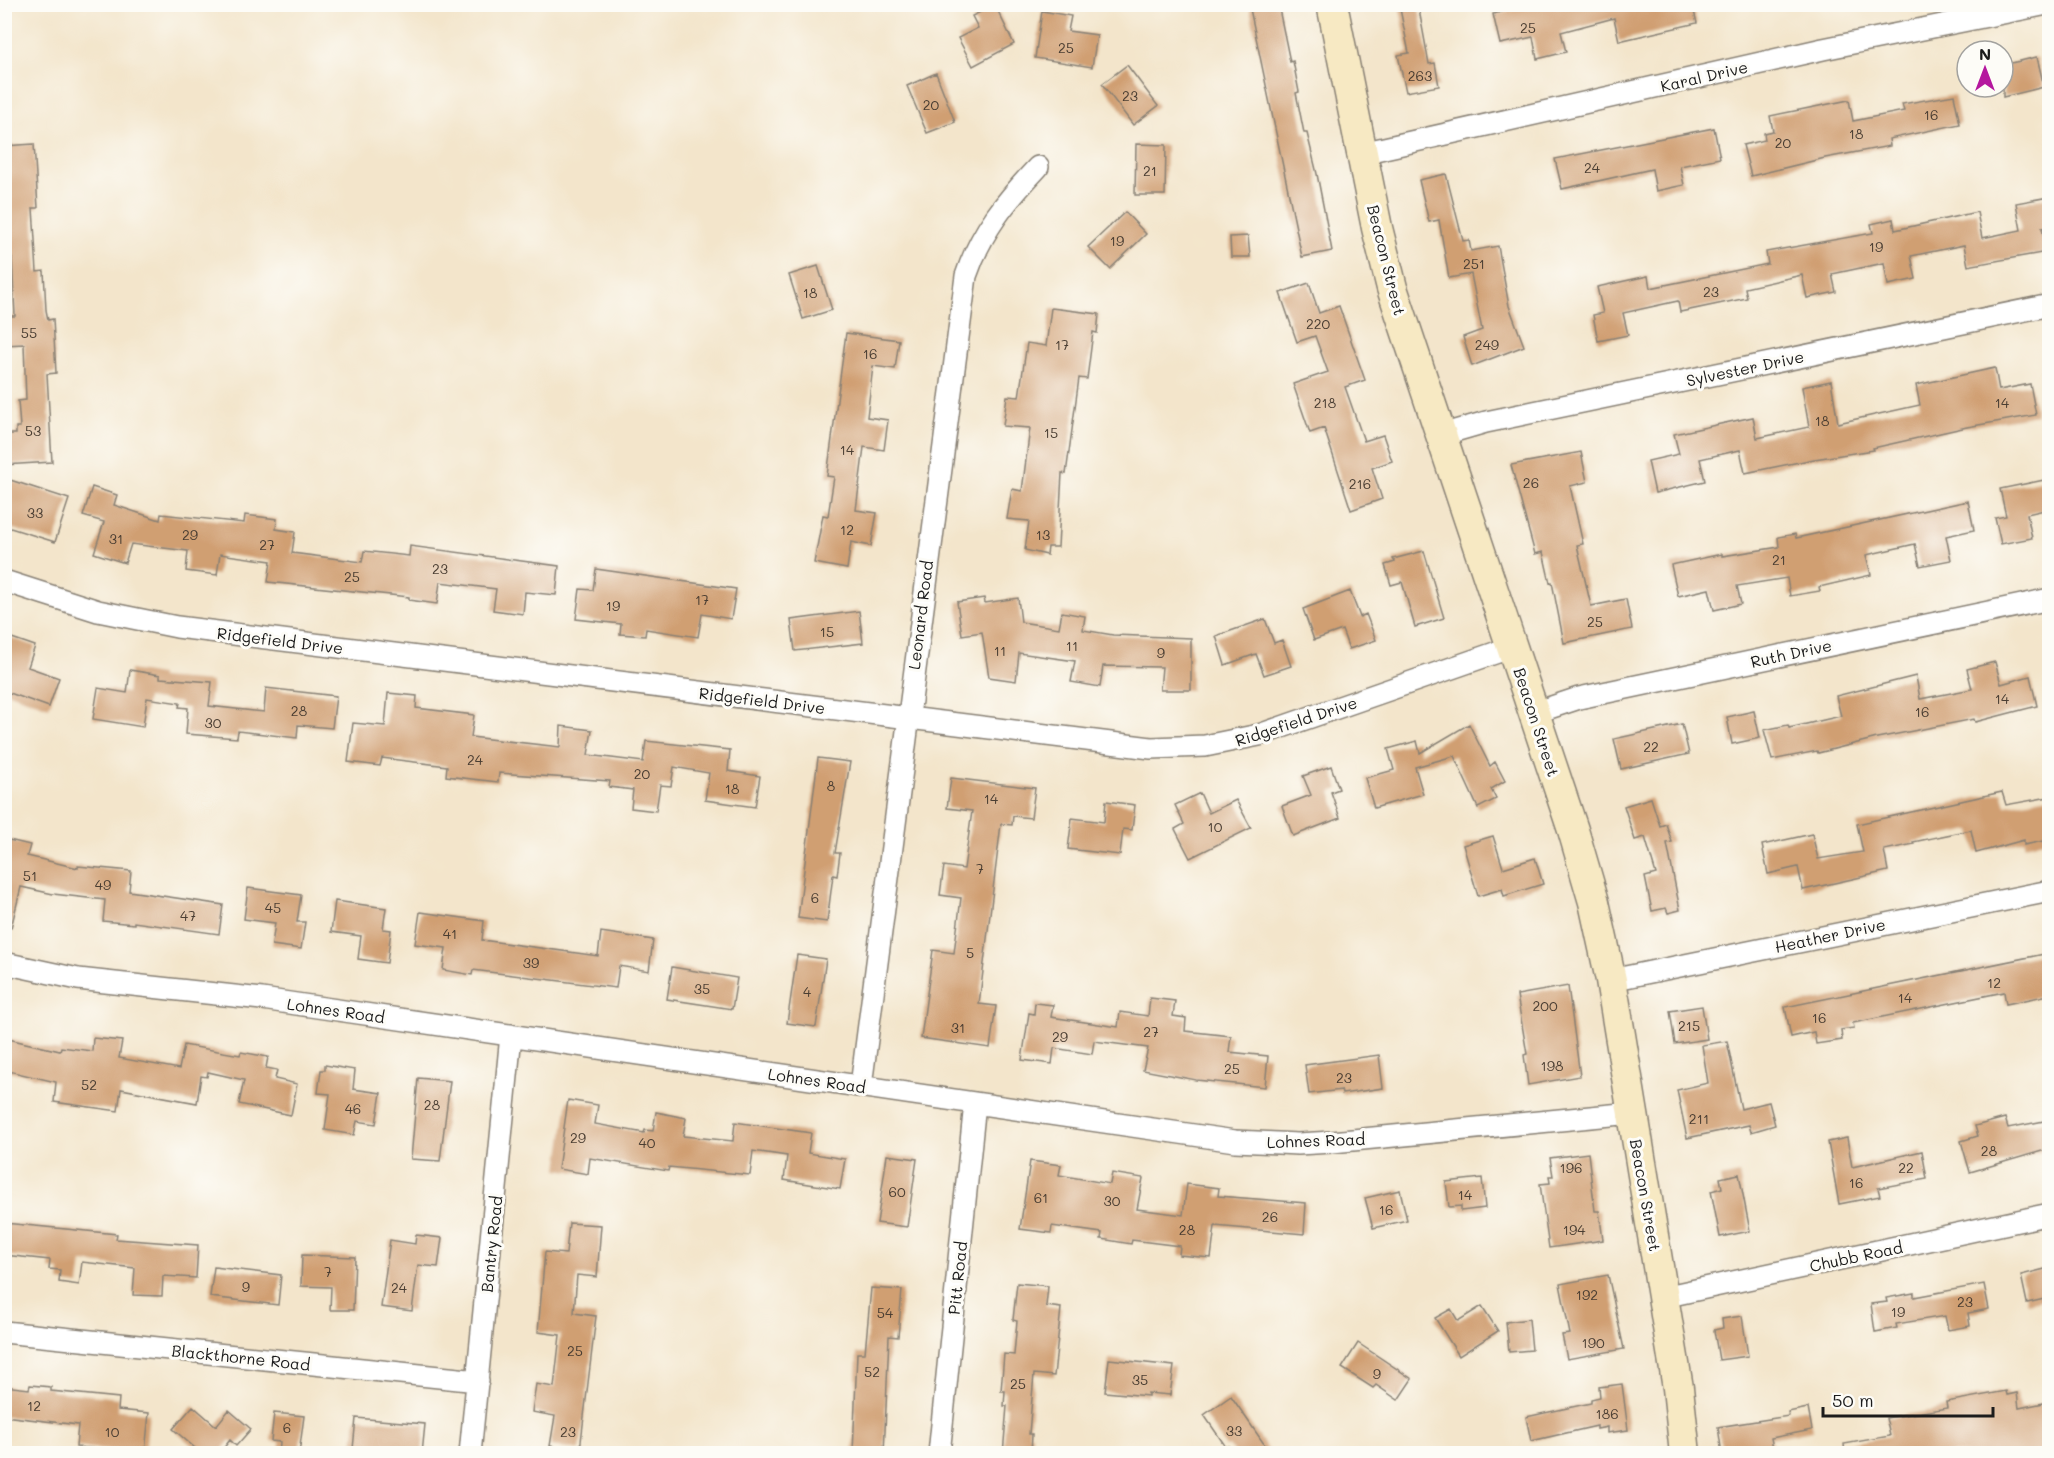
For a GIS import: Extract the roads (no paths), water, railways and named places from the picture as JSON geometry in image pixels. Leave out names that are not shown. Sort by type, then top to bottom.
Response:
[{"type":"street","name":"Beacon Street","points":[[1332,4],[1389,277],[1584,864],[1611,980],[1678,1388],[1685,1454]]},
{"type":"street","name":"Karal Drive","points":[[1362,153],[1823,49],[2047,4]]},
{"type":"street","name":"Leonard Road","points":[[861,1086],[966,276],[974,250],[988,225],[1038,166]]},
{"type":"street","name":"Sylvester Drive","points":[[1441,435],[1486,422],[2049,305]]},
{"type":"street","name":"Ridgefield Drive","points":[[4,581],[98,611],[177,627],[1151,748],[1205,746],[1286,727],[1512,647]]},
{"type":"street","name":"Ruth Drive","points":[[1534,712],[1579,698],[2049,599]]},
{"type":"street","name":"Heather Drive","points":[[1611,980],[2049,891]]},
{"type":"street","name":"Lohnes Road","points":[[4,963],[78,979],[262,999],[1234,1141],[1288,1144],[1632,1113]]},
{"type":"street","name":"Bantry Road","points":[[470,1454],[511,1035]]},
{"type":"street","name":"Pitt Road","points":[[939,1454],[975,1103]]},
{"type":"street","name":"Chubb Road","points":[[1663,1297],[2049,1214]]},
{"type":"street","name":"Blackthorne Road","points":[[4,1332],[478,1381]]}]
